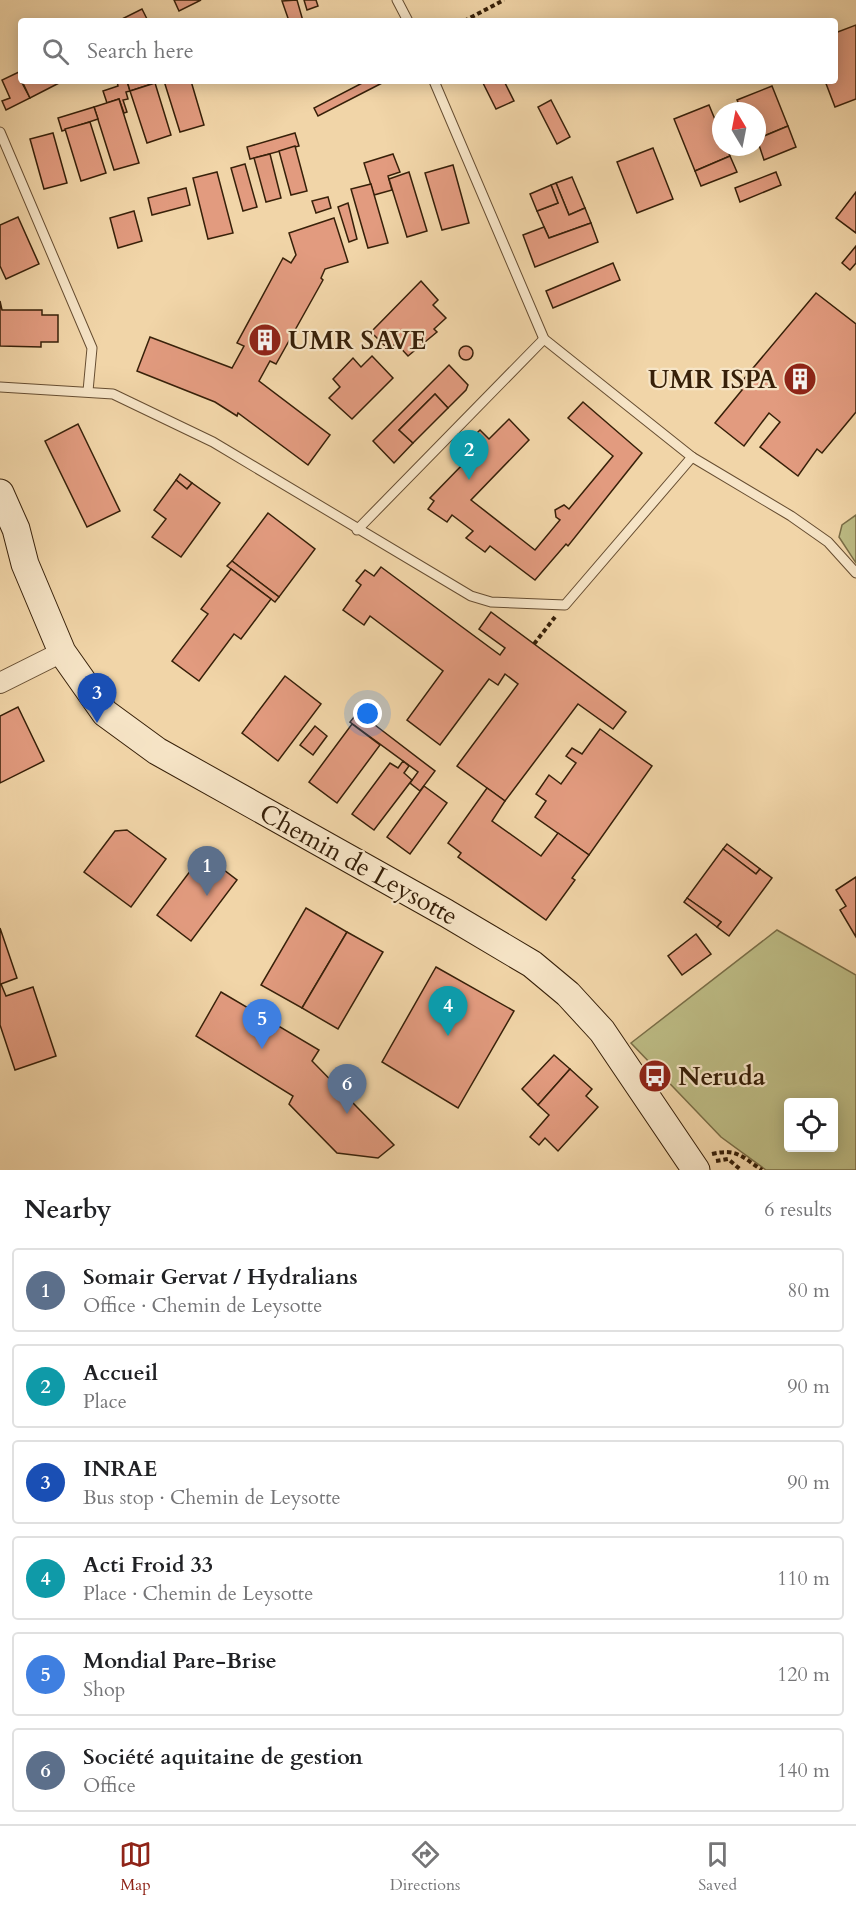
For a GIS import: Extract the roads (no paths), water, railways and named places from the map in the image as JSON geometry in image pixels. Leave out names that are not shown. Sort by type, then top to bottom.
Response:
[{"type":"street","name":"Chemin de Leysotte","points":[[0,493],[16,529],[25,564],[62,652],[105,712],[141,741],[532,964],[568,994],[602,1031],[696,1170]]},
{"type":"street","name":"Chemin de Leysotte","points":[[0,524],[25,564]]},
{"type":"street","points":[[0,683],[62,652]]},
{"type":"lane","points":[[397,0],[406,18]]},
{"type":"lane","points":[[435,84],[544,339],[692,457],[791,516],[828,542],[856,573]]},
{"type":"lane","points":[[0,132],[92,348],[88,391]]},
{"type":"lane","points":[[357,530],[544,339]]},
{"type":"lane","points":[[0,387],[113,394],[213,442],[471,596],[491,602],[565,605],[692,457]]},
{"type":"place","name":"UMR SAVE","points":[[265,340]]},
{"type":"place","name":"UMR ISPA","points":[[800,379]]},
{"type":"place","name":"Accueil","points":[[469,480]]},
{"type":"place","name":"INRAE","points":[[97,723]]},
{"type":"place","name":"Somair Gervat / Hydralians","points":[[207,896]]},
{"type":"place","name":"Acti Froid 33","points":[[448,1036]]},
{"type":"place","name":"Mondial Pare-Brise","points":[[262,1049]]},
{"type":"place","name":"Neruda","points":[[655,1076]]},
{"type":"place","name":"Société aquitaine de gestion","points":[[347,1114]]}]
